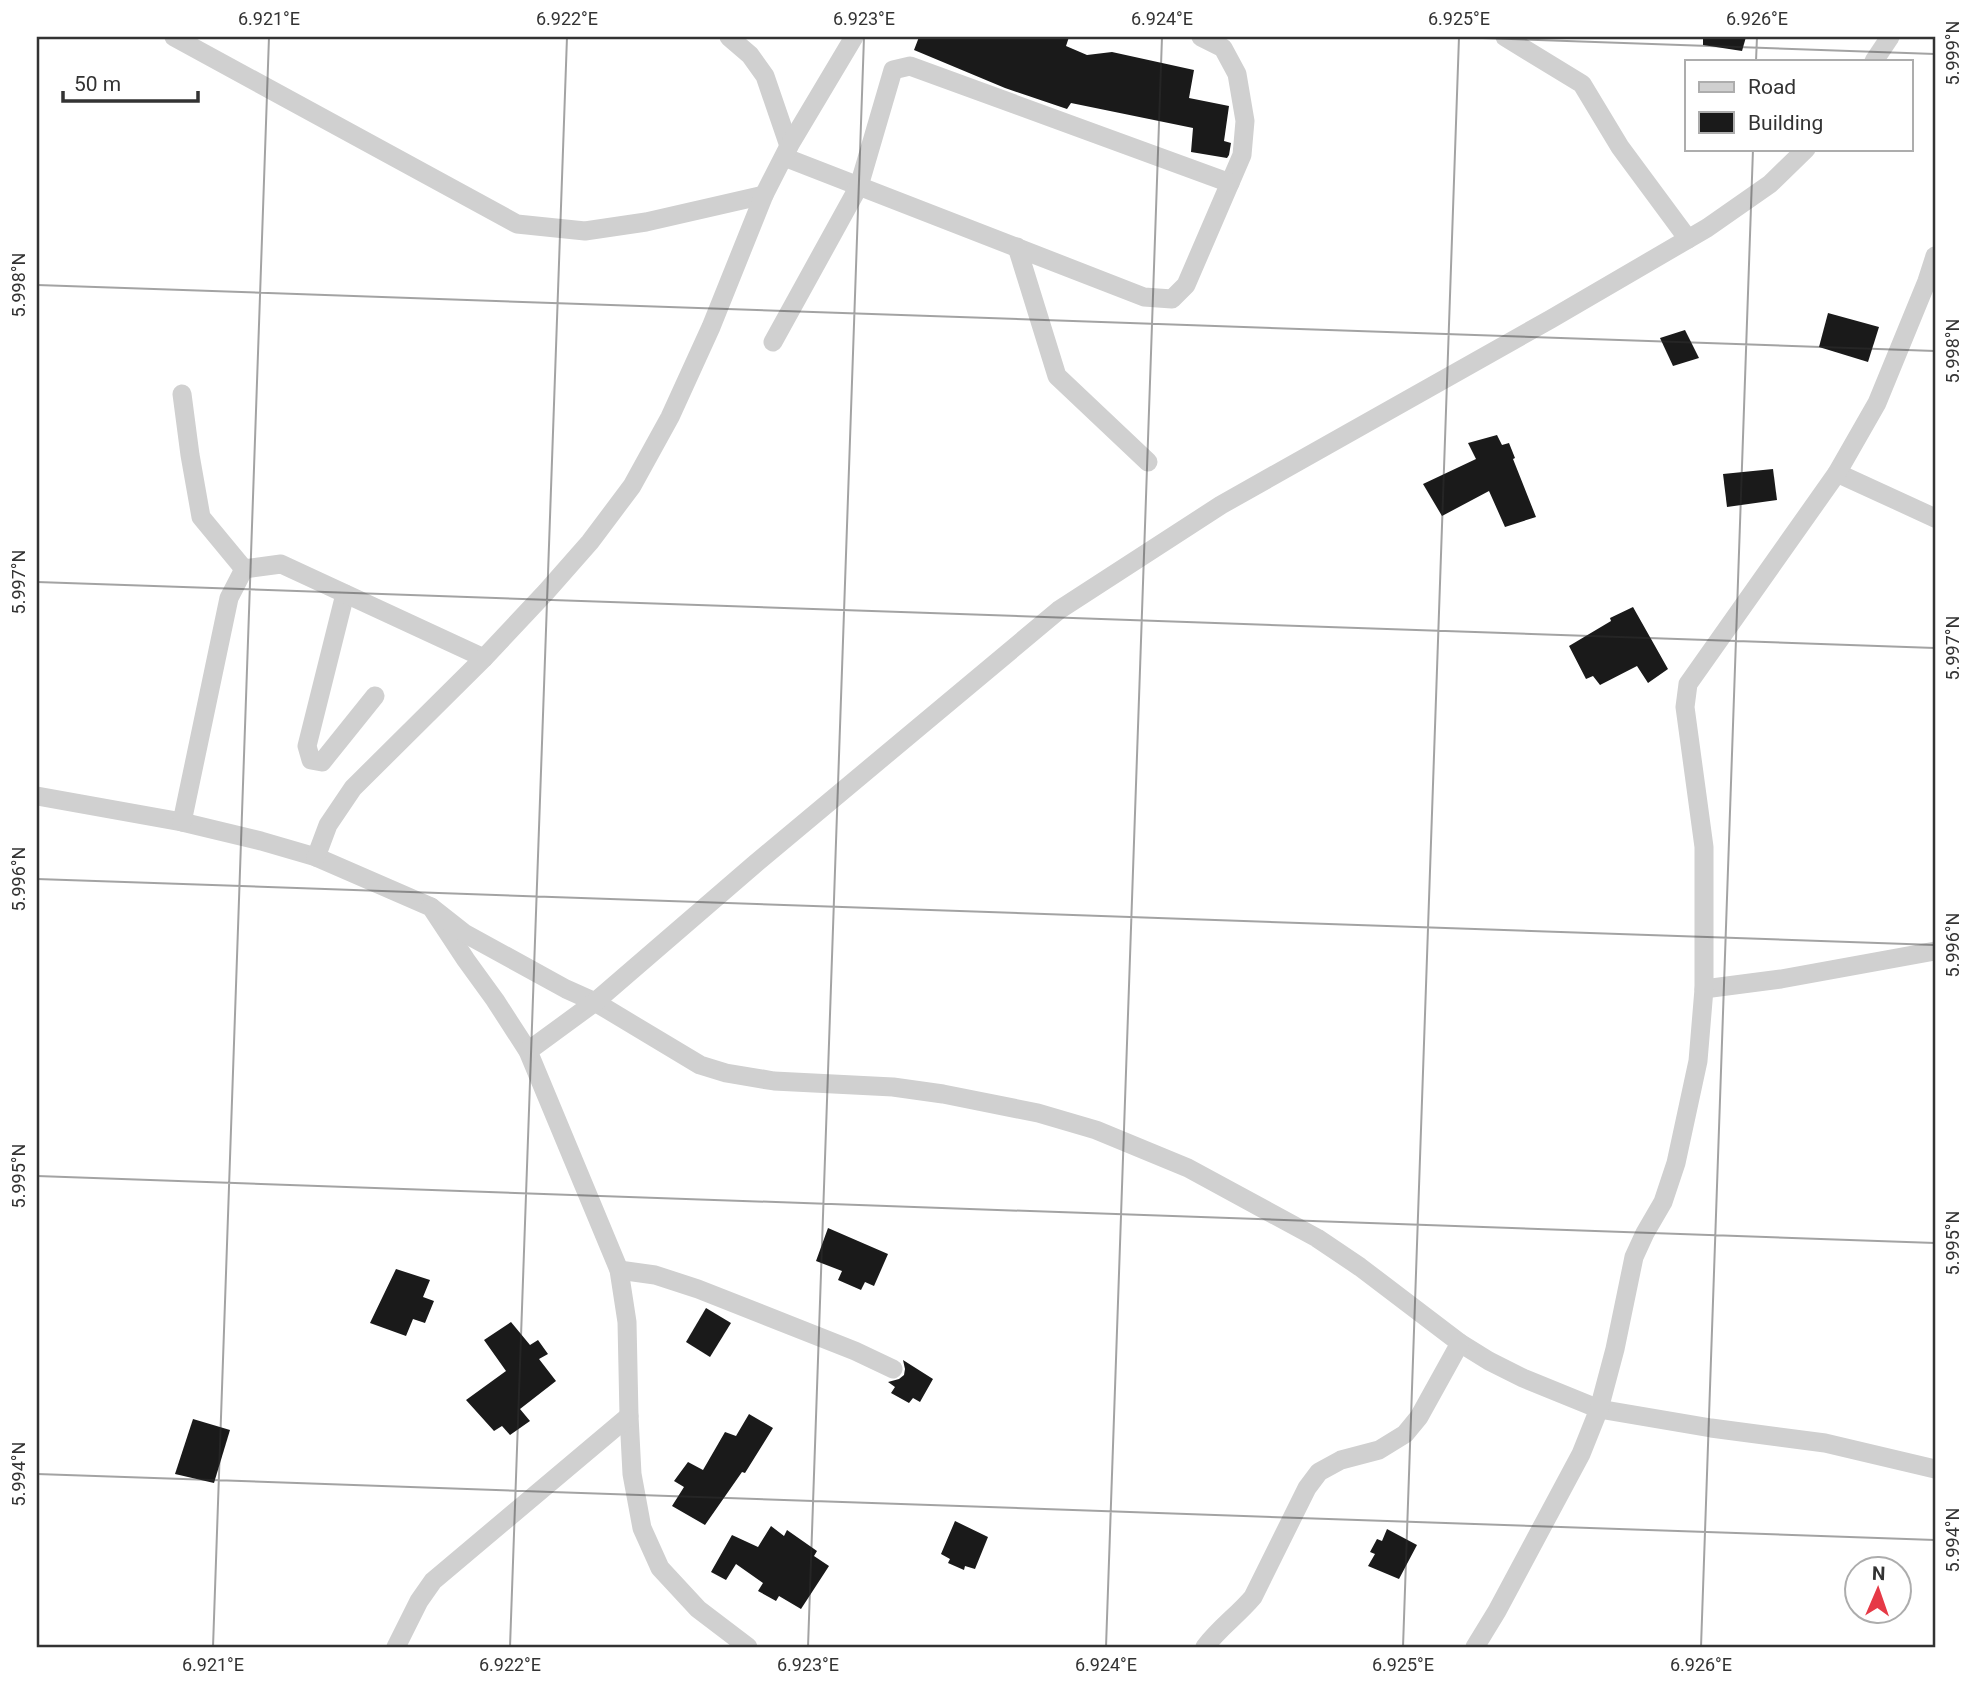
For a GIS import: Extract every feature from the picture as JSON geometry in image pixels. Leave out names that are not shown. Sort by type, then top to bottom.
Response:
[{"type":"street","points":[[174,37],[517,224],[585,231],[646,222],[764,195]]},
{"type":"street","points":[[729,37],[750,55],[765,76],[786,151],[859,186],[1144,297],[1172,299],[1186,285],[1242,155],[1245,121],[1237,74],[1223,48],[1201,37]]},
{"type":"street","points":[[316,857],[328,825],[352,788],[546,593],[590,542],[632,486],[670,417],[706,338],[764,195],[786,151],[854,37]]},
{"type":"street","points":[[1505,37],[1582,84],[1620,147],[1688,239]]},
{"type":"street","points":[[1875,60],[1890,37]]},
{"type":"street","points":[[773,342],[859,186],[893,70],[910,66],[1230,184]]},
{"type":"street","points":[[528,1051],[595,1002],[755,864],[1059,610],[1221,505],[1688,239],[1770,184],[1805,150]]},
{"type":"street","points":[[1017,247],[1057,376],[1149,462]]},
{"type":"street","points":[[1475,1647],[1581,1454],[1599,1409],[1615,1349],[1634,1257],[1663,1202],[1676,1163],[1698,1061],[1704,989],[1704,847],[1685,708],[1688,684],[1837,473],[1877,403],[1935,256]]},
{"type":"street","points":[[182,394],[201,516],[244,569]]},
{"type":"street","points":[[1837,473],[1935,518]]},
{"type":"street","points":[[244,569],[281,565],[484,658]]},
{"type":"street","points":[[182,822],[229,598],[244,569]]},
{"type":"street","points":[[345,594],[307,746],[311,760],[322,762],[375,696]]},
{"type":"street","points":[[37,796],[182,822],[316,857],[431,906],[464,933],[595,1002],[700,1065],[726,1073],[774,1081],[893,1087],[943,1094],[1038,1113],[1108,1135],[1188,1168],[1317,1238],[1489,1362],[1599,1409],[1825,1443],[1935,1469]]},
{"type":"street","points":[[431,906],[528,1051],[619,1270],[627,1322],[632,1474],[642,1528],[660,1568],[698,1609],[748,1647]]},
{"type":"street","points":[[1704,989],[1781,979],[1935,951]]},
{"type":"street","points":[[619,1270],[655,1275],[698,1289],[855,1351],[893,1369]]},
{"type":"street","points":[[1205,1647],[1253,1597],[1307,1488],[1319,1472],[1341,1460],[1379,1450],[1405,1434],[1419,1417],[1460,1343]]},
{"type":"street","points":[[396,1647],[419,1601],[433,1581],[629,1416]]},
{"type":"building","points":[[919,37],[1069,37],[1066,46],[1087,55],[1112,52],[1194,70],[1189,98],[1229,106],[1224,141],[1231,143],[1229,155],[1227,158],[1191,152],[1193,128],[1071,103],[1067,109],[1005,88],[914,50]]},
{"type":"building","points":[[1703,37],[1746,37],[1742,51],[1703,45]]},
{"type":"building","points":[[1828,313],[1879,327],[1868,362],[1819,347]]},
{"type":"building","points":[[1685,330],[1699,358],[1673,366],[1660,338]]},
{"type":"building","points":[[1497,435],[1502,445],[1509,443],[1536,517],[1505,527],[1489,491],[1442,516],[1423,484],[1476,459],[1468,443]]},
{"type":"building","points":[[1773,469],[1777,500],[1727,507],[1723,474]]},
{"type":"building","points":[[1633,607],[1668,669],[1648,683],[1637,666],[1600,685],[1593,676],[1586,679],[1569,646],[1611,621],[1610,618]]},
{"type":"building","points":[[828,1228],[888,1254],[874,1286],[865,1282],[861,1290],[838,1280],[842,1271],[816,1261]]},
{"type":"building","points":[[396,1269],[430,1280],[423,1297],[434,1301],[425,1323],[413,1319],[406,1336],[370,1323]]},
{"type":"building","points":[[706,1308],[731,1323],[710,1357],[686,1342]]},
{"type":"building","points":[[511,1322],[530,1345],[538,1340],[548,1354],[539,1359],[556,1381],[520,1409],[530,1421],[510,1435],[502,1426],[494,1431],[466,1400],[506,1371],[484,1340]]},
{"type":"building","points":[[903,1360],[933,1379],[920,1402],[913,1398],[909,1403],[891,1393],[895,1387],[888,1382],[904,1375]]},
{"type":"building","points":[[749,1414],[773,1428],[745,1473],[742,1472],[705,1525],[672,1506],[684,1487],[674,1481],[688,1462],[703,1470],[725,1432],[736,1436]]},
{"type":"building","points":[[193,1419],[230,1430],[214,1483],[175,1474]]},
{"type":"building","points":[[955,1521],[988,1537],[975,1569],[965,1566],[964,1570],[948,1563],[950,1559],[941,1554]]},
{"type":"building","points":[[771,1526],[784,1536],[787,1530],[817,1551],[814,1556],[829,1566],[801,1609],[779,1596],[776,1601],[758,1591],[763,1583],[736,1564],[726,1580],[711,1572],[732,1535],[758,1547]]},
{"type":"building","points":[[1387,1529],[1417,1545],[1399,1579],[1368,1566],[1375,1554],[1370,1552],[1377,1539],[1382,1541]]}]
